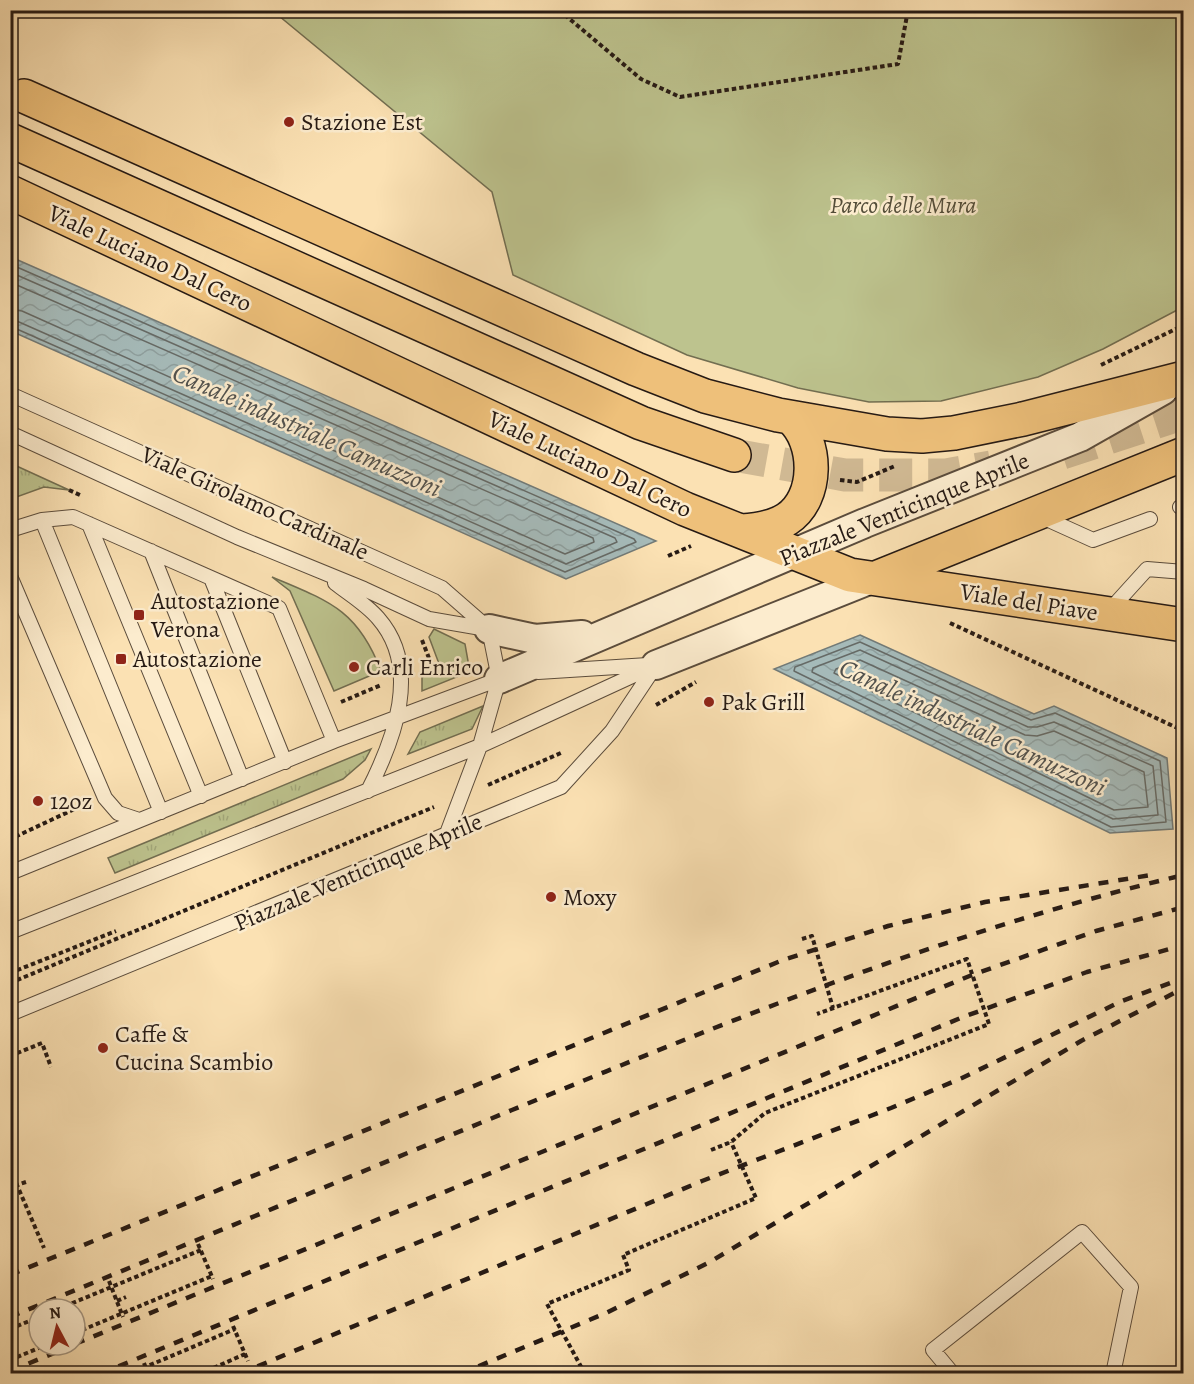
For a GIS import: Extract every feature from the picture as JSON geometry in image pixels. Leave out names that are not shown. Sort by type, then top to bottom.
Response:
[{"type":"main road","points":[[24,96],[636,369],[705,396],[790,418],[887,434],[922,436],[954,433],[1182,379]]},
{"type":"main road","name":"Viale Luciano Dal Cero","points":[[10,140],[641,423],[734,455]]},
{"type":"main road","name":"Viale Luciano Dal Cero","points":[[10,192],[685,509],[850,575],[874,579]]},
{"type":"main road","points":[[742,531],[764,528],[787,519],[802,502],[808,489],[811,462],[806,437],[790,418]]},
{"type":"main road","points":[[874,579],[1184,454]]},
{"type":"main road","name":"Viale del Piave","points":[[874,579],[1184,625]]},
{"type":"street","name":"Piazzale Venticinque Aprile","points":[[499,679],[865,523],[1080,438],[1182,379]]},
{"type":"street","points":[[656,665],[874,579]]},
{"type":"street","name":"Piazzale Venticinque Aprile","points":[[535,639],[562,639],[623,628]]},
{"type":"street","name":"Viale Girolamo Cardinale","points":[[489,629],[535,639]]},
{"type":"lane","name":"Viale Girolamo Cardinale","points":[[10,394],[442,588],[489,629]]},
{"type":"lane","name":"Viale Girolamo Cardinale","points":[[10,433],[429,619],[489,629]]},
{"type":"lane","points":[[1035,514],[1093,540],[1150,519]]},
{"type":"lane","points":[[10,530],[42,520],[73,517],[279,608],[334,741]]},
{"type":"lane","points":[[42,520],[161,812]]},
{"type":"lane","points":[[89,524],[201,796]]},
{"type":"lane","points":[[151,551],[242,779]]},
{"type":"lane","points":[[1107,613],[1147,569],[1184,572]]},
{"type":"lane","points":[[321,573],[378,618],[393,646],[400,677],[399,716],[388,752],[368,791]]},
{"type":"lane","points":[[10,576],[105,798],[118,813],[139,820]]},
{"type":"lane","points":[[212,578],[285,762]]},
{"type":"lane","points":[[446,836],[480,746],[499,679],[489,629]]},
{"type":"lane","points":[[11,873],[334,741],[499,679],[538,672],[656,665]]},
{"type":"lane","points":[[10,932],[480,746],[656,665]]},
{"type":"lane","name":"Piazzale Venticinque Aprile","points":[[10,1014],[561,787],[612,731],[656,665]]},
{"type":"lane","points":[[953,1374],[933,1350],[1082,1232],[1131,1287],[1113,1374]]},
{"type":"path","points":[[559,10],[641,79],[681,97],[898,64],[908,10]]},
{"type":"path","points":[[835,480],[857,482],[899,465]]},
{"type":"path","points":[[668,556],[693,545]]},
{"type":"path","points":[[945,621],[1184,731]]},
{"type":"path","points":[[424,631],[421,638],[432,666],[425,668]]},
{"type":"path","points":[[653,707],[704,678]]},
{"type":"path","points":[[334,704],[387,682]]},
{"type":"path","points":[[10,983],[568,750]]},
{"type":"path","points":[[10,821],[17,836],[84,806]]},
{"type":"path","points":[[10,973],[116,931]]},
{"type":"path","points":[[802,939],[812,936],[833,1008]]},
{"type":"path","points":[[711,1150],[731,1142],[765,1113],[989,1024],[967,959],[817,1014]]},
{"type":"path","points":[[10,1056],[42,1043],[51,1067]]},
{"type":"path","points":[[585,1374],[547,1304],[629,1270],[623,1255],[756,1198],[731,1142]]},
{"type":"path","points":[[26,1182],[17,1185],[44,1248]]},
{"type":"path","points":[[87,1328],[212,1278],[204,1264],[198,1244]]},
{"type":"path","points":[[87,1297],[201,1250]]},
{"type":"path","points":[[109,1281],[123,1315]]},
{"type":"path","points":[[117,1301],[126,1297]]},
{"type":"path","points":[[10,1329],[27,1322]]},
{"type":"path","points":[[129,1374],[144,1365],[234,1328],[248,1361]]},
{"type":"path","points":[[236,1345],[241,1343]]},
{"type":"path","points":[[10,1360],[27,1353]]},
{"type":"path","points":[[200,1374],[245,1354]]},
{"type":"path","points":[[144,1365],[148,1374]]},
{"type":"green space","name":"Parco delle Mura","points":[[273,11],[1183,11],[1183,307],[1103,349],[1038,377],[941,401],[869,402],[798,388],[687,355],[513,275],[492,192]]},
{"type":"green space","points":[[10,463],[69,490],[44,487],[11,499]]},
{"type":"green space","points":[[272,577],[310,593],[339,610],[362,634],[381,671],[334,691],[290,591]]},
{"type":"green space","points":[[434,629],[465,644],[468,661],[464,674],[422,691],[422,677],[441,669],[429,637]]},
{"type":"green space","points":[[483,706],[472,729],[408,754],[420,732]]},
{"type":"green space","points":[[371,749],[365,760],[343,779],[115,873],[108,858]]},
{"type":"water","name":"Canale industriale Camuzzoni","points":[[11,257],[656,541],[566,579],[11,331]]},
{"type":"water","name":"Canale industriale Camuzzoni","points":[[860,635],[1034,714],[1054,706],[1167,758],[1173,829],[1110,833],[774,669]]},
{"type":"tunnel","points":[[1062,453],[1184,413]]},
{"type":"tunnel","points":[[734,455],[845,475],[946,475],[991,467]]},
{"type":"railway","points":[[10,1275],[783,960],[888,926],[985,902],[1151,875]]},
{"type":"railway","points":[[10,1317],[609,1070],[771,1006],[934,947],[1100,896],[1184,875]]},
{"type":"railway","points":[[87,1339],[972,975],[1096,931],[1184,907]]},
{"type":"railway","points":[[100,1374],[963,1017],[1087,972],[1184,945]]},
{"type":"railway","points":[[239,1374],[702,1181],[891,1108],[962,1078],[1122,1001],[1184,978]]},
{"type":"railway","points":[[460,1374],[606,1313],[708,1263],[1081,1041],[1184,988]]},
{"type":"railway","points":[[10,1371],[44,1357]]},
{"type":"place","name":"Stazione Est","points":[[289,122]]},
{"type":"place","name":"Autostazione Verona","points":[[139,615]]},
{"type":"place","name":"Autostazione","points":[[121,659]]},
{"type":"place","name":"Carli Enrico","points":[[354,667]]},
{"type":"place","name":"Pak Grill","points":[[709,702]]},
{"type":"place","name":"12oz","points":[[38,801]]},
{"type":"place","name":"Moxy","points":[[551,897]]},
{"type":"place","name":"Caffe & Cucina Scambio","points":[[103,1048]]}]
